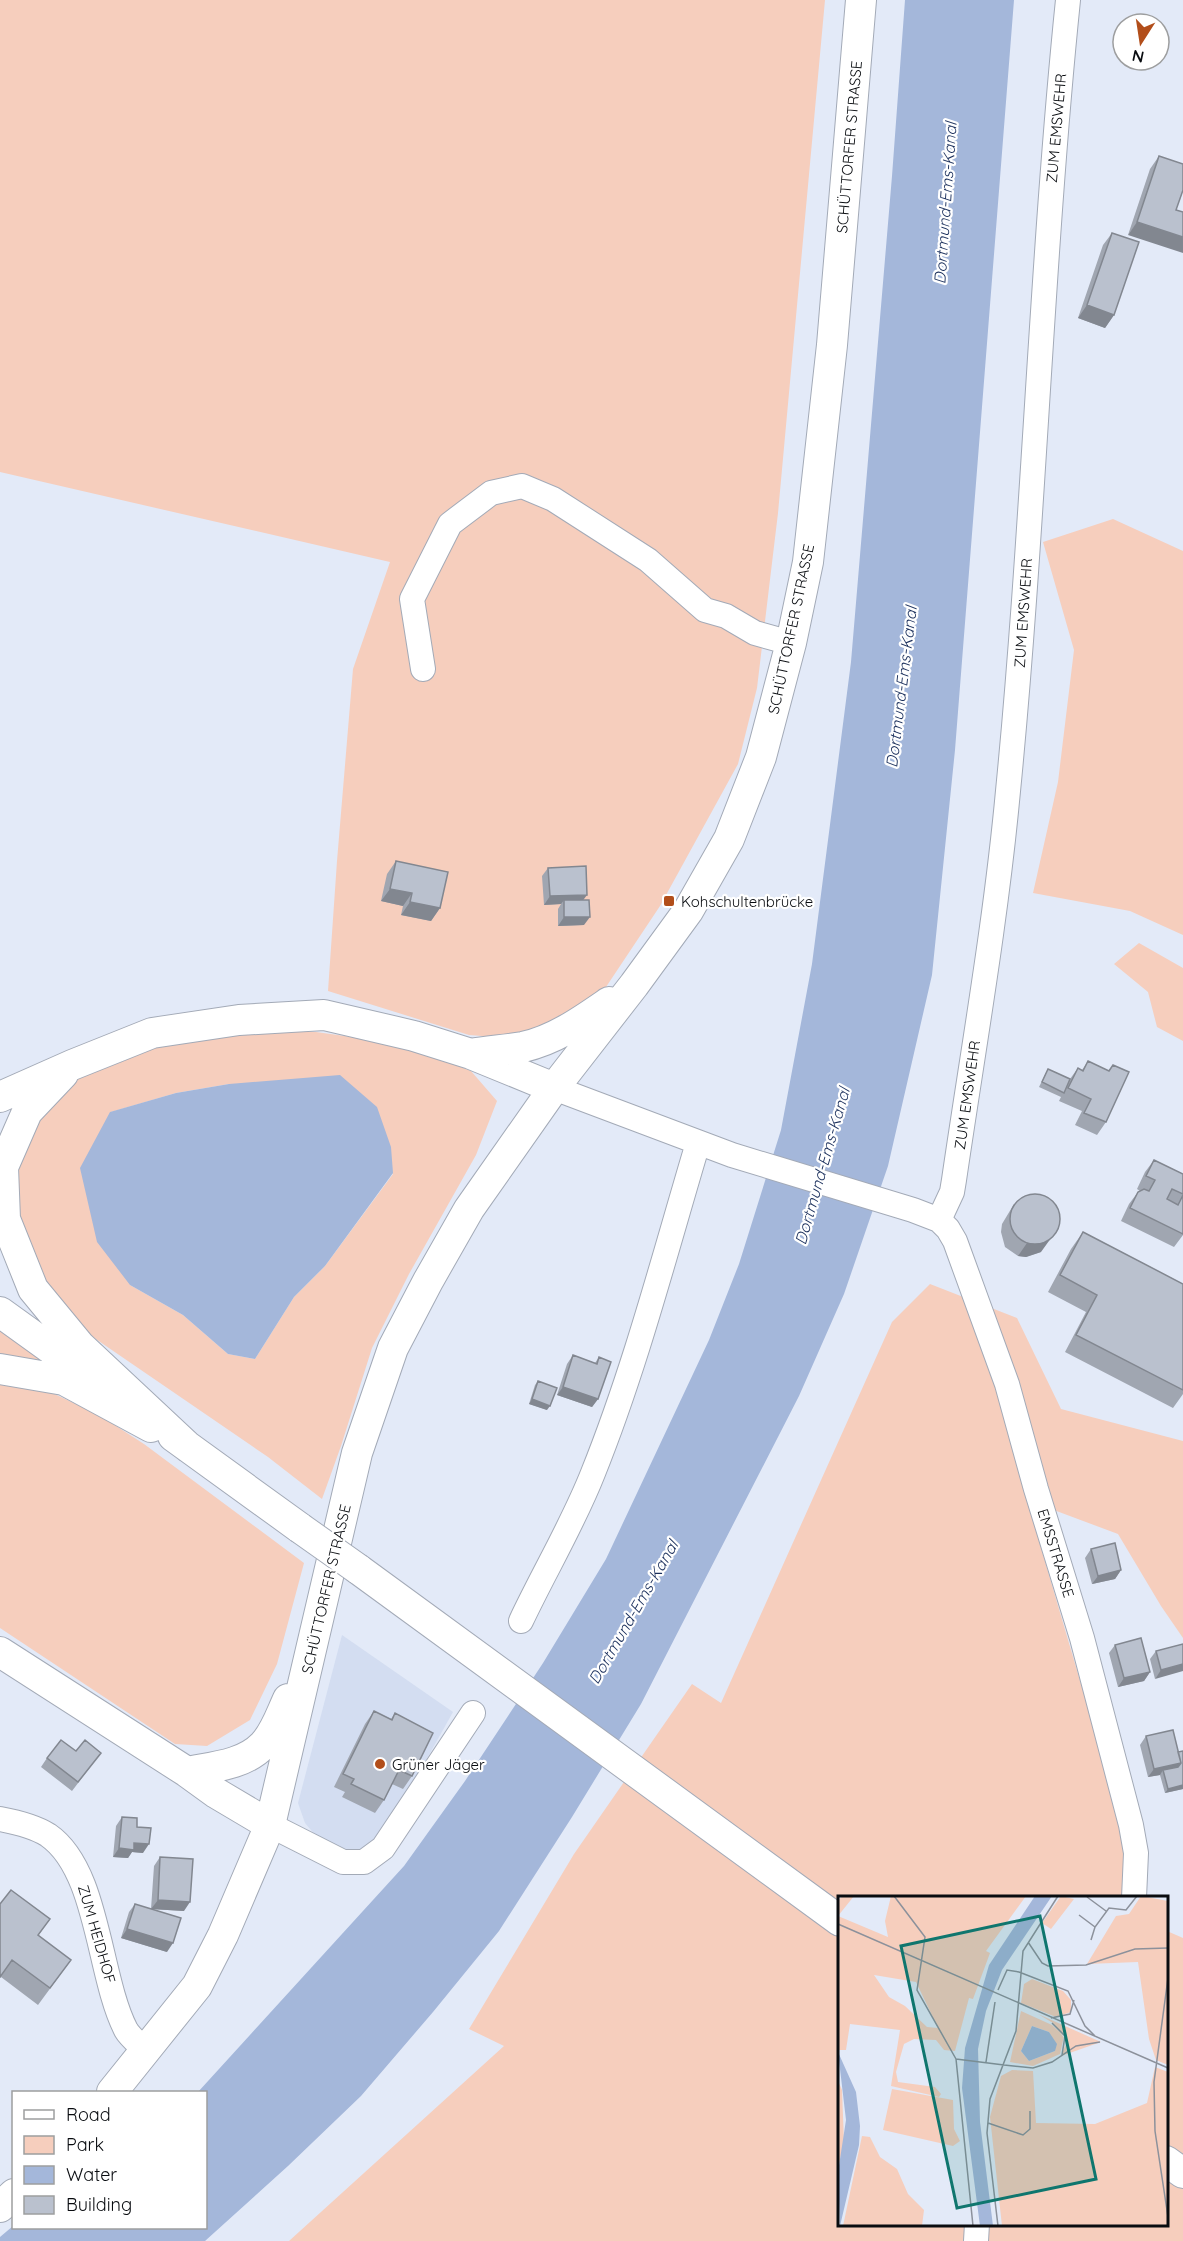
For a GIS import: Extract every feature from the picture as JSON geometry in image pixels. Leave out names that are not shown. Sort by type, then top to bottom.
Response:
[{"type":"main road","name":"SCHÜTTORFER STRASSE","points":[[113,2091],[197,1986],[223,1935],[270,1825],[357,1453],[393,1348],[428,1281],[470,1209],[554,1089],[688,911],[729,839],[761,757],[791,643],[808,562],[832,345],[861,0]]},
{"type":"main road","points":[[471,1054],[523,1047],[552,1036],[578,1024],[634,985]]},
{"type":"main road","points":[[0,1097],[152,1033],[239,1020],[324,1015],[414,1036],[471,1054],[554,1089]]},
{"type":"main road","points":[[72,1065],[27,1112],[3,1167],[4,1219],[33,1289],[80,1346],[188,1447]]},
{"type":"main road","points":[[0,1312],[358,1569],[838,1920]]},
{"type":"main road","points":[[0,1369],[64,1380],[188,1447]]},
{"type":"main road","points":[[187,1772],[224,1765],[244,1758],[263,1746],[275,1728],[314,1642]]},
{"type":"main road","points":[[0,1652],[216,1793],[270,1825]]},
{"type":"main road","points":[[1168,2162],[1183,2173]]},
{"type":"main road","points":[[0,2206],[12,2196]]},
{"type":"street","name":"ZUM EMSWEHR","points":[[939,1220],[952,1192],[954,1180],[995,911],[1006,813],[1020,653],[1048,216],[1068,0]]},
{"type":"street","points":[[423,669],[412,599],[450,524],[491,493],[522,486],[553,499],[648,560],[705,610],[726,616],[755,633],[791,643]]},
{"type":"street","points":[[554,1089],[732,1155],[939,1220]]},
{"type":"street","points":[[521,1621],[572,1521],[612,1425],[698,1143]]},
{"type":"street","name":"EMSSTRASSE","points":[[939,1220],[948,1229],[960,1252],[1007,1384],[1036,1489],[1082,1638],[1131,1824],[1136,1853],[1134,1896]]},
{"type":"street","points":[[270,1825],[343,1862],[364,1862],[382,1848],[473,1713]]},
{"type":"street","name":"ZUM HEIDHOF","points":[[0,1820],[21,1823],[48,1835],[68,1854],[81,1878],[115,2000],[127,2031],[145,2050]]},
{"type":"street","points":[[976,2241],[977,2226]]},
{"type":"shaded area","points":[[342,1635],[453,1712],[383,1837],[369,1852],[328,1850],[305,1823],[298,1803]]},
{"type":"green space","points":[[0,0],[825,0],[778,513],[757,688],[738,764],[660,906],[594,1005],[555,1027],[495,1037],[469,1035],[328,991],[353,669],[390,562],[0,472]]},
{"type":"green space","points":[[1113,519],[1183,551],[1183,935],[1130,911],[1033,893],[1058,782],[1074,650],[1043,542]]},
{"type":"green space","points":[[1139,943],[1183,968],[1183,1041],[1157,1027],[1148,992],[1114,964]]},
{"type":"green space","points":[[239,1031],[316,1032],[402,1044],[471,1071],[497,1101],[476,1155],[409,1274],[372,1348],[322,1499],[268,1457],[87,1333],[46,1288],[16,1221],[13,1172],[31,1125],[74,1080],[148,1048]],"holes":[[[229,1084],[393,1174],[325,1266],[294,1297],[255,1359],[228,1354],[183,1315],[130,1285],[111,1112],[176,1093]]]},
{"type":"green space","points":[[930,1284],[1017,1318],[1061,1409],[1183,1441],[1183,1638],[1118,1534],[1027,1500],[1125,1834],[1122,1896],[838,1896],[838,2226],[1168,2226],[1168,1931],[1183,1938],[1183,2241],[289,2241],[504,2046],[469,2029],[574,1854],[692,1684],[721,1703],[892,1322]]},
{"type":"green space","points":[[0,1325],[61,1368],[0,1357]]},
{"type":"green space","points":[[0,1384],[46,1390],[99,1415],[144,1444],[304,1563],[277,1664],[250,1720],[207,1746],[175,1744],[0,1628]]},
{"type":"water","name":"Dortmund-Ems-Kanal","points":[[905,0],[1014,0],[955,750],[932,975],[888,1166],[844,1294],[799,1396],[641,1704],[499,1931],[361,2096],[205,2241],[0,2241],[0,2237],[12,2227],[12,2229],[207,2229],[207,2091],[199,2091],[404,1866],[465,1781],[543,1663],[606,1559],[709,1340],[739,1264],[781,1130],[812,964],[851,662]]},
{"type":"water","points":[[340,1075],[377,1107],[391,1147],[393,1173],[325,1266],[294,1297],[255,1359],[228,1354],[183,1315],[130,1285],[97,1242],[80,1168],[110,1112],[176,1093],[229,1084]]},
{"type":"building","points":[[1159,156],[1183,164],[1183,190],[1176,210],[1183,212],[1183,237],[1137,222]]},
{"type":"building","points":[[1112,233],[1139,242],[1114,315],[1087,305]]},
{"type":"building","points":[[396,861],[448,872],[440,908],[410,902],[412,893],[390,889]]},
{"type":"building","points":[[586,866],[587,895],[550,896],[548,868]]},
{"type":"building","points":[[564,900],[589,900],[590,917],[564,917]]},
{"type":"building","points":[[1088,1061],[1109,1071],[1113,1065],[1129,1072],[1106,1122],[1084,1113],[1091,1099],[1068,1088],[1078,1068],[1083,1071]]},
{"type":"building","points":[[1048,1069],[1070,1079],[1064,1093],[1042,1082]]},
{"type":"building","points":[[1154,1160],[1183,1174],[1183,1194],[1172,1189],[1167,1199],[1178,1205],[1183,1195],[1183,1234],[1130,1208],[1138,1192],[1144,1189],[1149,1191],[1155,1180],[1146,1176]]},
{"type":"building","points":[[1035,1194],[1044,1196],[1055,1205],[1060,1219],[1058,1228],[1049,1239],[1035,1244],[1026,1242],[1015,1233],[1010,1219],[1012,1210],[1021,1199]]},
{"type":"building","points":[[1083,1232],[1183,1284],[1183,1390],[1076,1335],[1097,1295],[1060,1275]]},
{"type":"building","points":[[573,1355],[597,1364],[599,1357],[611,1362],[598,1399],[563,1387]]},
{"type":"building","points":[[538,1381],[557,1388],[550,1406],[532,1399]]},
{"type":"building","points":[[1115,1543],[1121,1570],[1098,1576],[1091,1549]]},
{"type":"building","points":[[1141,1638],[1150,1672],[1124,1678],[1115,1645]]},
{"type":"building","points":[[1183,1644],[1183,1664],[1161,1670],[1156,1651]]},
{"type":"building","name":"Grüner Jäger","points":[[374,1711],[392,1720],[395,1713],[433,1733],[412,1776],[399,1770],[384,1800],[351,1784],[354,1779],[343,1774]]},
{"type":"building","points":[[1173,1730],[1181,1763],[1154,1769],[1146,1736]]},
{"type":"building","points":[[61,1740],[76,1751],[85,1740],[101,1753],[78,1782],[47,1758]]},
{"type":"building","points":[[1183,1751],[1183,1785],[1168,1789],[1163,1770],[1178,1767],[1181,1763],[1178,1752]]},
{"type":"building","points":[[122,1817],[137,1818],[137,1827],[151,1828],[149,1844],[134,1843],[134,1850],[119,1848]]},
{"type":"building","points":[[160,1857],[193,1859],[190,1902],[158,1900]]},
{"type":"building","points":[[11,1890],[50,1919],[38,1935],[71,1960],[50,1988],[12,1960],[0,1977],[0,1904]]},
{"type":"building","points":[[135,1904],[181,1918],[173,1943],[127,1929]]},
{"type":"place","name":"Kohschultenbrücke","points":[[669,901]]},
{"type":"place","name":"Grüner Jäger","points":[[380,1764]]}]
